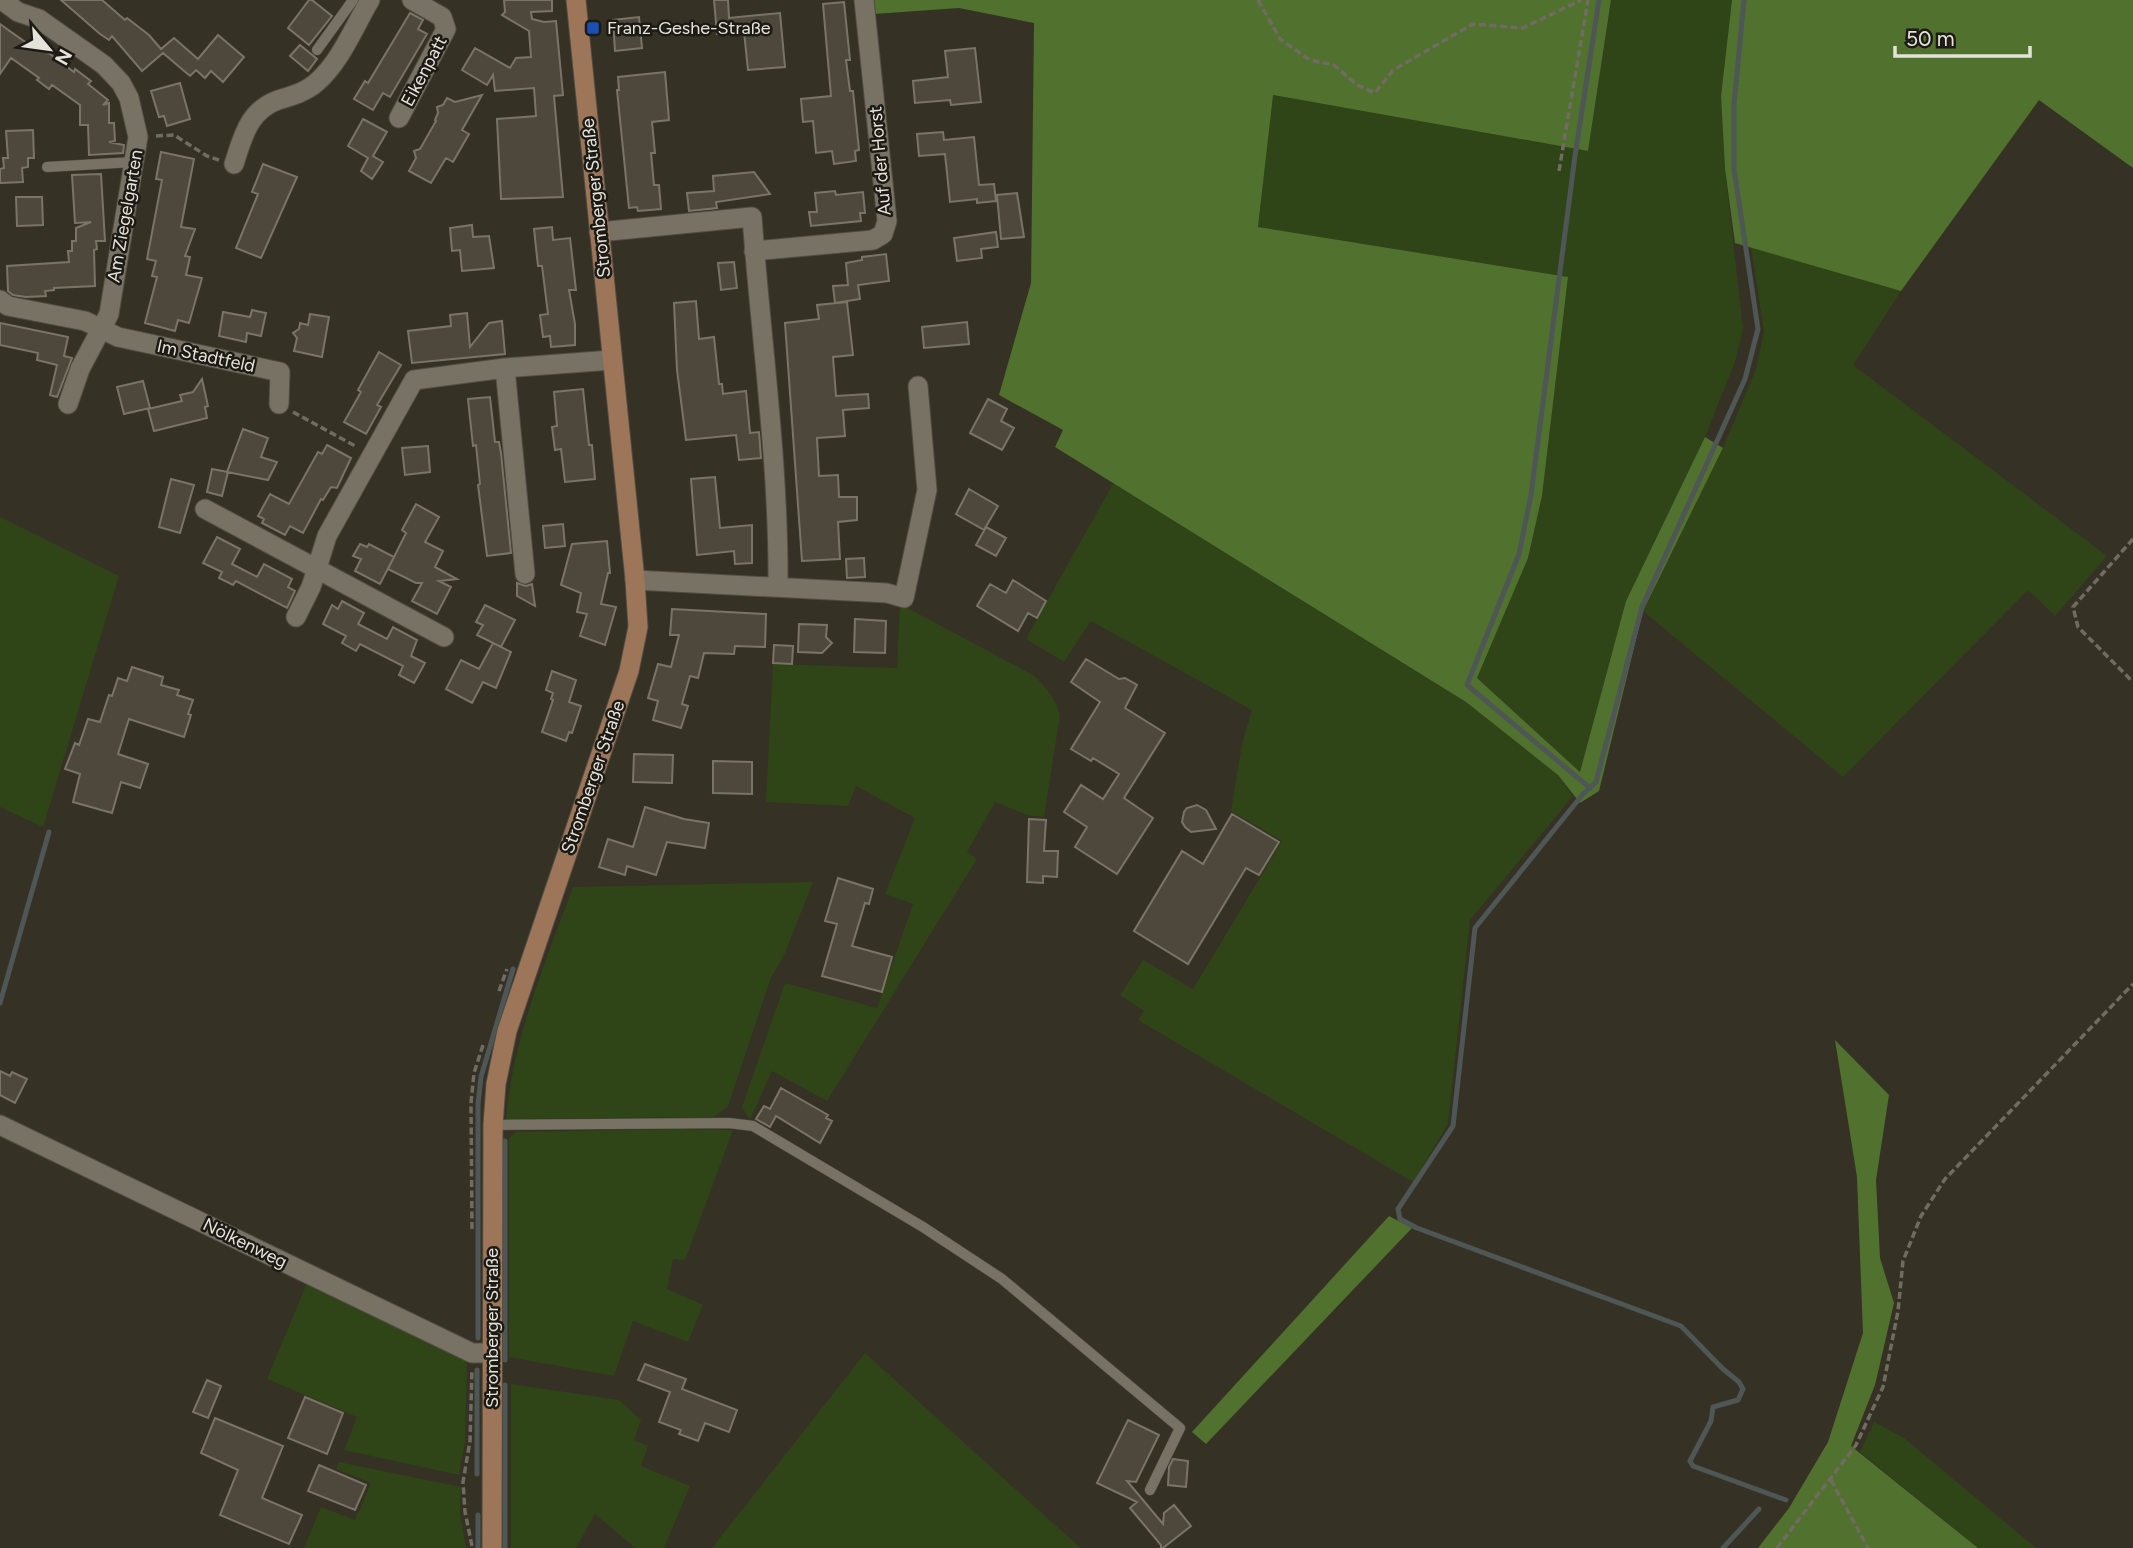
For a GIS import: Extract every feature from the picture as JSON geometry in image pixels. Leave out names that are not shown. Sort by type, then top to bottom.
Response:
[{"type":"main road","name":"Stromberger Straße","points":[[492,1548],[493,1125],[496,1084],[507,1031],[629,671],[638,627],[599,232],[580,1]]},
{"type":"street","name":"Am Ziegelgarten","points":[[2,0],[18,12],[38,19],[104,65],[121,83],[129,98],[138,137],[109,314],[103,329]]},
{"type":"street","points":[[234,164],[248,124],[256,112],[306,89],[329,71],[370,0]]},
{"type":"street","name":"Eikenpatt","points":[[399,118],[446,29],[442,17],[412,0]]},
{"type":"street","name":"Auf der Horst","points":[[754,251],[873,240],[883,233],[887,221],[864,0]]},
{"type":"street","points":[[599,232],[752,217],[765,350],[778,543],[778,586]]},
{"type":"street","name":"Im Stadtfeld","points":[[0,300],[8,306],[85,321],[118,337],[279,372],[279,404]]},
{"type":"street","points":[[68,404],[80,369],[103,329]]},
{"type":"street","points":[[296,617],[311,587],[327,536],[414,380],[505,368],[612,360]]},
{"type":"street","points":[[505,368],[525,573]]},
{"type":"street","points":[[635,580],[887,593],[904,598],[928,489],[918,386]]},
{"type":"street","points":[[205,509],[444,638]]},
{"type":"street","name":"Nölkenweg","points":[[0,1125],[472,1353],[492,1353]]},
{"type":"lane","points":[[317,50],[353,0]]},
{"type":"lane","points":[[47,167],[134,162]]},
{"type":"lane","points":[[493,1125],[729,1123],[753,1126],[923,1227],[1002,1279],[1180,1428],[1150,1490]]},
{"type":"path","points":[[1258,0],[1280,39],[1310,60],[1334,65],[1357,85],[1376,93],[1393,70],[1473,24],[1523,28],[1581,0]]},
{"type":"path","points":[[1559,172],[1588,0]]},
{"type":"path","points":[[138,137],[174,135],[207,156],[234,164]]},
{"type":"path","points":[[279,404],[372,456]]},
{"type":"path","points":[[2133,539],[2073,607],[2078,627],[2133,682]]},
{"type":"path","points":[[1777,1548],[1832,1480],[1856,1445],[1883,1387],[1898,1311],[1903,1261],[1921,1216],[1945,1179],[2133,984]]},
{"type":"path","points":[[1832,1480],[1868,1548]]},
{"type":"green space","points":[[873,0],[1611,0],[1588,151],[1273,95],[1258,227],[1568,277],[1542,496],[1528,558],[1477,678],[1580,772],[1626,601],[1705,437],[1723,448],[1643,611],[1599,791],[1580,803],[1558,775],[1466,702],[1055,447],[1063,430],[999,395],[1031,283],[1034,23],[959,8],[874,14]]},
{"type":"green space","points":[[1611,0],[1732,0],[1721,96],[1725,169],[1743,329],[1735,362],[1705,437],[1626,601],[1580,772],[1477,678],[1528,558],[1542,496],[1568,277],[1258,228],[1272,95],[1588,151]]},
{"type":"green space","points":[[1732,0],[2133,0],[2133,168],[2039,100],[1901,291],[1735,243],[1725,169],[1721,96]]},
{"type":"green space","points":[[1751,247],[1901,291],[1853,365],[2107,556],[2055,616],[2028,590],[1843,777],[1643,611],[1723,448],[1756,369],[1764,332]]},
{"type":"green space","points":[[1114,482],[1466,702],[1558,775],[1573,796],[1470,920],[1448,1124],[1413,1182],[1138,1020],[1144,1011],[1120,995],[1143,960],[1193,989],[1282,841],[1231,811],[1242,744],[1252,710],[1091,621],[1064,662],[1026,639]]},
{"type":"green space","points":[[0,517],[119,576],[43,827],[0,807]]},
{"type":"green space","points":[[900,604],[1033,675],[1050,693],[1060,715],[1044,817],[1027,815],[995,802],[967,852],[977,859],[827,1101],[772,1071],[750,1120],[742,1107],[785,983],[877,1008],[913,904],[885,894],[915,818],[856,786],[848,806],[766,802],[773,664],[897,668]]},
{"type":"green space","points":[[813,882],[785,953],[770,980],[728,1106],[714,1117],[506,1119],[515,1059],[523,1030],[541,972],[573,887]]},
{"type":"green space","points":[[1835,1040],[1889,1095],[1876,1180],[1880,1258],[1894,1303],[1875,1385],[1851,1446],[1978,1548],[1758,1548],[1789,1508],[1828,1442],[1863,1333],[1857,1177]]},
{"type":"green space","points":[[733,1130],[685,1260],[673,1259],[667,1289],[703,1305],[688,1342],[633,1321],[614,1376],[509,1357],[509,1138],[516,1132]]},
{"type":"green space","points":[[1389,1216],[1412,1228],[1206,1444],[1192,1432]]},
{"type":"green space","points":[[307,1283],[467,1362],[465,1442],[459,1475],[344,1450],[357,1417],[267,1379]]},
{"type":"green space","points":[[865,1353],[1054,1524],[1081,1548],[712,1548]]},
{"type":"green space","points":[[511,1384],[619,1400],[641,1420],[634,1440],[648,1446],[641,1466],[690,1486],[664,1548],[635,1548],[595,1514],[576,1548],[511,1548]]},
{"type":"green space","points":[[1874,1422],[1904,1438],[2036,1548],[1978,1548],[1860,1452]]},
{"type":"green space","points":[[339,1462],[461,1487],[460,1512],[466,1548],[304,1548],[321,1507],[355,1520],[371,1483],[336,1469]]},
{"type":"building","points":[[61,0],[102,0],[125,20],[127,18],[149,35],[161,49],[174,38],[198,59],[218,35],[244,57],[223,82],[211,71],[205,78],[196,70],[190,76],[163,53],[142,71],[112,36],[109,40],[100,34]]},
{"type":"building","points":[[309,0],[332,16],[309,45],[288,28]]},
{"type":"building","points":[[504,0],[552,0],[552,11],[531,12],[532,19],[556,21],[563,95],[554,96],[563,197],[501,199],[497,119],[536,116],[534,88],[495,91],[493,75],[487,85],[462,70],[475,48],[510,68],[516,58],[531,57],[529,31],[502,15],[505,12]]},
{"type":"building","points":[[714,0],[728,0],[729,18],[780,13],[785,67],[748,70],[744,32],[717,34]]},
{"type":"building","points":[[844,2],[850,60],[846,60],[850,91],[853,91],[859,150],[855,151],[856,161],[834,164],[832,151],[816,153],[813,121],[803,122],[801,99],[831,96],[823,4]]},
{"type":"building","points":[[410,13],[423,20],[418,29],[427,34],[390,97],[383,93],[373,110],[354,99],[365,81],[368,83]]},
{"type":"building","points":[[639,17],[642,48],[615,51],[613,20]]},
{"type":"building","points":[[0,24],[31,46],[34,42],[74,72],[75,69],[91,81],[88,84],[108,100],[103,105],[109,103],[109,123],[114,123],[115,141],[109,142],[124,145],[123,153],[89,155],[88,125],[80,125],[80,105],[52,85],[49,89],[37,80],[39,78],[11,58],[0,74]]},
{"type":"building","points":[[300,45],[317,59],[308,71],[290,56]]},
{"type":"building","points":[[975,48],[981,102],[951,105],[950,100],[915,103],[913,81],[948,77],[945,51]]},
{"type":"building","points":[[665,72],[669,120],[652,122],[655,153],[651,153],[654,185],[659,185],[661,209],[638,211],[637,207],[629,208],[618,77]]},
{"type":"building","points":[[180,83],[190,119],[167,126],[164,116],[159,117],[151,91]]},
{"type":"building","points":[[482,95],[462,130],[469,134],[453,162],[446,158],[431,183],[409,171],[416,158],[414,151],[420,149],[436,121],[437,107],[443,105],[447,98],[455,102]]},
{"type":"building","points":[[363,119],[387,132],[373,156],[383,162],[372,179],[361,171],[368,158],[348,146]]},
{"type":"building","points":[[33,130],[34,158],[28,158],[28,167],[22,168],[23,182],[0,183],[0,169],[4,168],[3,158],[8,158],[6,131]]},
{"type":"building","points":[[943,132],[944,140],[974,137],[979,185],[994,184],[996,201],[977,203],[977,199],[950,202],[945,154],[919,156],[917,134]]},
{"type":"building","points":[[161,152],[194,159],[181,227],[195,229],[185,256],[190,257],[186,275],[202,278],[189,323],[178,320],[175,331],[145,323],[157,277],[152,276],[156,261],[147,259],[162,180],[156,179]]},
{"type":"building","points":[[263,164],[297,177],[261,258],[236,248],[258,194],[252,192]]},
{"type":"building","points":[[754,172],[770,194],[716,202],[717,208],[689,211],[687,193],[714,191],[713,176]]},
{"type":"building","points":[[101,174],[105,241],[96,241],[97,249],[94,250],[95,286],[54,288],[45,291],[46,296],[13,295],[8,291],[7,266],[69,262],[68,251],[72,251],[72,241],[76,241],[76,228],[91,222],[75,223],[72,175]]},
{"type":"building","points":[[835,191],[836,195],[863,192],[865,213],[860,213],[861,221],[811,226],[809,212],[817,212],[815,193]]},
{"type":"building","points":[[1017,193],[1024,237],[1001,239],[997,195]]},
{"type":"building","points":[[16,197],[42,197],[43,225],[17,226]]},
{"type":"building","points":[[472,225],[473,237],[489,236],[494,268],[462,271],[460,250],[452,251],[450,228]]},
{"type":"building","points":[[552,227],[553,240],[570,238],[576,290],[569,290],[575,324],[575,345],[551,347],[550,336],[543,337],[540,315],[548,314],[534,229]]},
{"type":"building","points":[[996,232],[998,247],[981,249],[982,258],[957,261],[954,238]]},
{"type":"building","points":[[886,254],[889,281],[858,285],[860,299],[835,303],[833,286],[848,285],[846,263],[862,260],[862,257]]},
{"type":"building","points":[[734,262],[737,288],[721,290],[718,263]]},
{"type":"building","points":[[696,301],[699,339],[714,337],[719,384],[722,384],[723,394],[746,391],[750,433],[759,432],[761,458],[739,460],[736,435],[686,440],[677,370],[674,303]]},
{"type":"building","points":[[847,302],[853,355],[833,357],[836,396],[868,394],[869,408],[843,410],[845,436],[817,438],[819,476],[838,475],[839,497],[857,497],[857,520],[838,522],[840,559],[802,561],[785,323],[819,319],[817,305]]},
{"type":"building","points":[[252,310],[266,313],[261,336],[247,333],[246,342],[219,336],[223,312],[250,317]]},
{"type":"building","points":[[467,313],[470,347],[489,323],[502,321],[505,354],[412,363],[408,331],[451,326],[450,315]]},
{"type":"building","points":[[310,314],[329,317],[322,357],[294,351],[297,338],[293,333],[299,329],[300,323],[308,325]]},
{"type":"building","points":[[967,322],[969,344],[924,348],[922,327]]},
{"type":"building","points":[[0,323],[68,337],[64,356],[72,358],[57,397],[50,395],[57,365],[37,360],[38,353],[0,345]]},
{"type":"building","points":[[379,352],[401,365],[377,405],[381,407],[366,434],[344,422]]},
{"type":"building","points":[[202,379],[208,406],[205,407],[207,418],[154,431],[148,409],[182,401],[180,395],[193,392]]},
{"type":"building","points":[[143,381],[150,408],[124,414],[117,387]]},
{"type":"building","points":[[583,389],[595,479],[565,482],[561,449],[555,450],[552,427],[557,426],[554,392]]},
{"type":"building","points":[[490,397],[495,442],[499,442],[501,453],[511,553],[487,556],[476,445],[473,446],[468,399]]},
{"type":"building","points":[[988,399],[1007,409],[1001,421],[1014,428],[1002,450],[970,433]]},
{"type":"building","points":[[243,429],[268,438],[261,457],[277,462],[268,480],[227,472]]},
{"type":"building","points":[[327,445],[351,458],[337,488],[331,487],[323,500],[321,499],[303,533],[290,526],[285,535],[262,523],[264,519],[258,516],[270,494],[289,504],[318,452],[322,454]]},
{"type":"building","points":[[428,446],[430,472],[405,475],[402,448]]},
{"type":"building","points":[[212,469],[228,472],[222,496],[207,492]]},
{"type":"building","points":[[715,477],[720,528],[752,525],[752,563],[735,564],[734,551],[697,555],[691,479]]},
{"type":"building","points":[[171,479],[194,485],[180,533],[159,527]]},
{"type":"building","points":[[969,489],[998,506],[984,530],[956,514]]},
{"type":"building","points":[[416,504],[439,517],[425,542],[443,551],[435,567],[457,579],[439,581],[451,587],[437,614],[412,601],[422,583],[416,583],[388,569],[406,533],[402,530]]},
{"type":"building","points":[[563,524],[565,546],[545,548],[543,526]]},
{"type":"building","points":[[986,527],[1006,538],[996,556],[976,545]]},
{"type":"building","points":[[217,537],[240,549],[232,564],[257,577],[264,564],[292,579],[288,587],[295,591],[287,608],[236,581],[233,585],[219,578],[222,572],[203,563]]},
{"type":"building","points":[[607,541],[610,573],[601,604],[616,607],[605,645],[580,636],[587,614],[577,612],[581,593],[561,585],[572,544]]},
{"type":"building","points":[[360,544],[367,547],[369,544],[394,557],[380,584],[355,571],[361,559],[353,556]]},
{"type":"building","points":[[864,558],[865,577],[847,578],[846,559]]},
{"type":"building","points":[[1013,580],[1046,601],[1037,618],[1028,613],[1018,631],[977,606],[990,584],[1006,593]]},
{"type":"building","points":[[517,583],[526,586],[532,584],[535,606],[517,596]]},
{"type":"building","points":[[342,601],[364,613],[358,624],[387,639],[393,627],[417,640],[411,656],[425,663],[414,683],[399,675],[403,666],[360,644],[356,651],[342,643],[346,636],[323,624],[332,605],[338,609]]},
{"type":"building","points":[[485,605],[515,620],[501,647],[477,635],[483,625],[476,622]]},
{"type":"building","points":[[672,609],[766,614],[765,647],[735,646],[734,654],[704,653],[698,678],[690,676],[682,704],[688,706],[681,728],[653,720],[658,701],[648,698],[658,664],[671,667],[679,635],[670,635]]},
{"type":"building","points":[[855,619],[886,621],[885,653],[854,652]]},
{"type":"building","points":[[799,624],[827,625],[826,637],[832,643],[822,653],[798,652]]},
{"type":"building","points":[[493,643],[511,652],[496,688],[483,682],[472,703],[446,689],[461,660],[479,669]]},
{"type":"building","points":[[774,645],[793,646],[792,664],[773,663]]},
{"type":"building","points":[[1086,659],[1119,679],[1125,678],[1137,685],[1125,708],[1165,733],[1124,798],[1153,818],[1117,874],[1075,847],[1087,827],[1064,812],[1081,785],[1103,799],[1119,774],[1093,758],[1091,761],[1071,749],[1100,702],[1071,682]]},
{"type":"building","points":[[132,667],[163,677],[161,685],[179,690],[177,695],[193,700],[188,714],[191,715],[184,737],[129,719],[118,754],[148,764],[140,788],[121,782],[112,813],[73,802],[80,774],[65,769],[75,743],[79,745],[88,719],[100,722],[118,678],[127,681]]},
{"type":"building","points":[[552,671],[576,680],[569,702],[581,706],[572,733],[569,732],[566,741],[542,732],[553,700],[553,693],[546,690]]},
{"type":"building","points":[[634,754],[673,755],[672,783],[633,782]]},
{"type":"building","points":[[713,761],[752,762],[752,794],[713,793]]},
{"type":"building","points":[[1197,805],[1206,810],[1216,829],[1191,832],[1185,827],[1182,822],[1184,812]]},
{"type":"building","points":[[645,807],[684,819],[709,823],[705,848],[667,842],[656,875],[627,866],[625,875],[599,867],[608,839],[633,847]]},
{"type":"building","points":[[1232,814],[1279,842],[1259,875],[1246,868],[1188,964],[1134,931],[1182,851],[1203,864]]},
{"type":"building","points":[[1029,819],[1046,820],[1044,851],[1058,851],[1057,877],[1043,876],[1043,883],[1027,882]]},
{"type":"building","points":[[838,878],[873,889],[869,904],[865,903],[852,946],[892,957],[882,992],[822,976],[837,924],[825,921]]},
{"type":"building","points":[[0,1071],[10,1076],[12,1072],[27,1079],[15,1103],[0,1095]]},
{"type":"building","points":[[781,1088],[828,1115],[826,1118],[832,1121],[820,1143],[776,1116],[770,1127],[756,1119],[764,1106],[770,1109]]},
{"type":"building","points":[[645,1364],[686,1379],[682,1389],[737,1410],[729,1432],[705,1423],[698,1441],[679,1434],[681,1430],[659,1422],[670,1392],[638,1380]]},
{"type":"building","points":[[207,1380],[221,1386],[208,1418],[193,1412]]},
{"type":"building","points":[[305,1397],[343,1413],[327,1454],[288,1438]]},
{"type":"building","points":[[215,1418],[283,1446],[262,1498],[302,1515],[289,1544],[220,1515],[238,1470],[201,1453]]},
{"type":"building","points":[[1128,1420],[1159,1435],[1136,1482],[1127,1481],[1163,1524],[1164,1513],[1174,1505],[1191,1526],[1163,1548],[1130,1508],[1137,1502],[1097,1483]]},
{"type":"building","points":[[1173,1459],[1188,1461],[1186,1487],[1168,1485],[1169,1467]]},
{"type":"building","points":[[319,1465],[366,1485],[355,1510],[308,1491]]},
{"type":"waterway","points":[[1590,788],[1467,685],[1519,554],[1531,495],[1575,156],[1599,0]]},
{"type":"waterway","points":[[1744,0],[1734,105],[1734,169],[1758,329],[1745,379],[1642,607],[1596,782],[1583,794],[1475,928],[1453,1126],[1398,1209],[1400,1219],[1417,1228],[1681,1326],[1743,1389],[1738,1400],[1713,1407],[1711,1421],[1690,1461],[1693,1466],[1786,1500]]},
{"type":"waterway","points":[[0,1003],[49,832]]},
{"type":"waterway","points":[[478,1338],[478,1104],[481,1077],[513,969]]},
{"type":"waterway","points":[[505,1141],[505,1360]]},
{"type":"waterway","points":[[477,1370],[477,1474]]},
{"type":"waterway","points":[[505,1385],[505,1548]]},
{"type":"waterway","points":[[1723,1548],[1759,1509]]},
{"type":"waterway","points":[[478,1515],[478,1548]]},
{"type":"place","name":"Franz-Geshe-Straße","points":[[593,28]]}]
